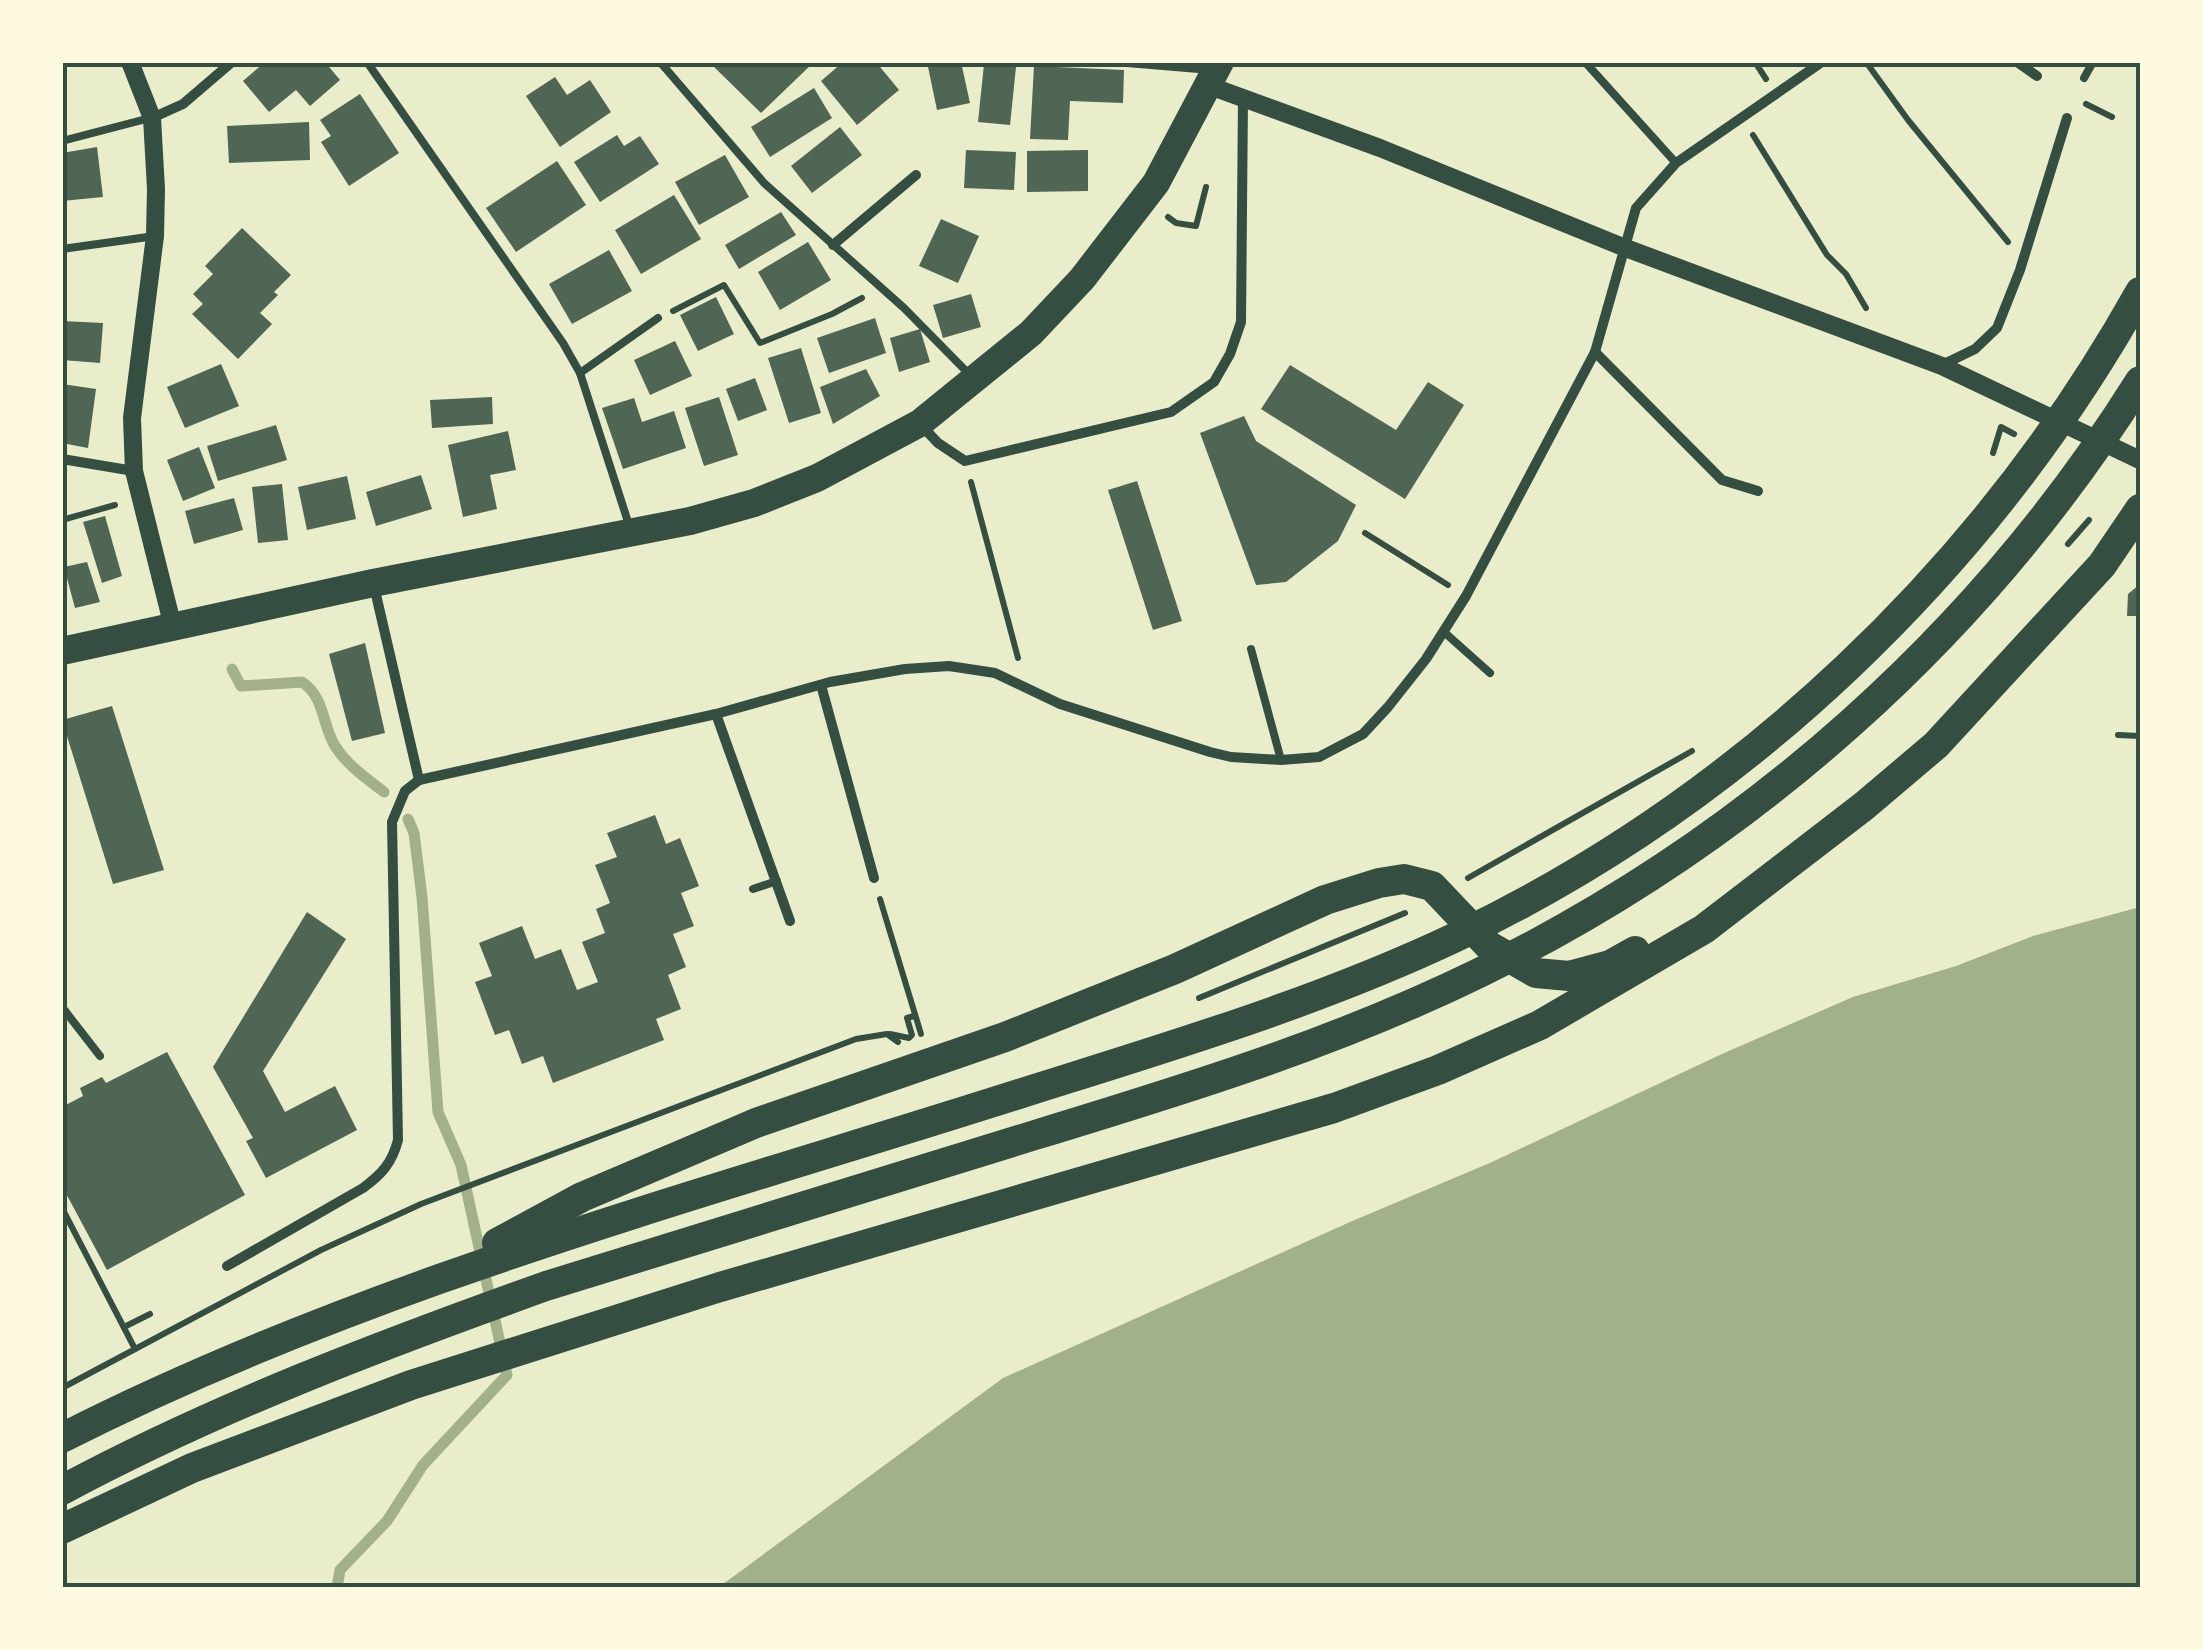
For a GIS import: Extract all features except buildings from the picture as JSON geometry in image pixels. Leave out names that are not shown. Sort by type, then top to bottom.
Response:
[{"type":"highway","points":[[62,651],[373,582],[632,534],[754,504],[817,478],[920,423],[1031,333],[1082,279],[1156,183],[1216,73]]},
{"type":"highway","points":[[62,1438],[162,1388],[425,1283],[1309,999],[1453,938],[1564,880],[1671,812],[1727,770],[1806,704],[1906,608],[2016,484],[2074,402],[2140,292]]},
{"type":"highway","points":[[62,1490],[291,1382],[546,1286],[1327,1041],[1532,946],[1698,846],[1756,804],[1880,697],[2007,564],[2062,496],[2140,381]]},
{"type":"highway","points":[[62,1529],[192,1468],[428,1380],[626,1316],[1334,1108],[1438,1070],[1540,1025],[1704,930],[1936,745],[2102,565],[2140,509]]},
{"type":"highway","points":[[425,1283],[582,1196],[756,1122],[1005,1036],[1175,970],[1325,900],[1379,882],[1404,879],[1432,886],[1489,946],[1536,973],[1569,976],[1610,964],[1774,876]]},
{"type":"street","points":[[130,62],[152,118],[155,236],[132,418],[134,472],[173,627]]},
{"type":"street","points":[[152,118],[183,104],[232,62]]},
{"type":"street","points":[[1127,62],[1216,73],[1243,98],[1942,366],[2140,460]]},
{"type":"street","points":[[227,1266],[363,1188],[382,1174],[394,1158],[398,1140],[392,822],[405,791],[419,780],[716,714],[858,676],[949,666],[996,673],[1026,689],[1131,729],[1210,752],[1281,760],[1320,758],[1363,734],[1417,671],[1466,596],[1595,352],[1636,208],[1676,163],[1822,62]]},
{"type":"street","points":[[2017,62],[2037,76]]},
{"type":"street","points":[[920,423],[938,443],[966,462],[1171,412],[1214,382],[1230,354],[1241,322],[1243,98]]},
{"type":"street","points":[[1942,366],[1975,350],[1997,328],[2023,261],[2067,118]]},
{"type":"street","points":[[833,245],[916,175]]},
{"type":"street","points":[[1595,352],[1722,480],[1758,491]]},
{"type":"street","points":[[62,459],[134,472]]},
{"type":"street","points":[[373,582],[419,780]]},
{"type":"street","points":[[821,685],[874,878]]},
{"type":"street","points":[[716,714],[790,921]]},
{"type":"lane","points":[[366,62],[580,372],[632,534]]},
{"type":"lane","points":[[660,62],[764,183],[881,287],[975,380]]},
{"type":"lane","points":[[1585,62],[1676,163]]},
{"type":"lane","points":[[2084,78],[2093,62]]},
{"type":"lane","points":[[62,141],[152,118]]},
{"type":"lane","points":[[62,249],[155,236]]},
{"type":"lane","points":[[580,372],[658,318]]},
{"type":"lane","points":[[1444,632],[1490,672]]},
{"type":"lane","points":[[1251,649],[1281,760]]},
{"type":"lane","points":[[753,890],[776,881]]},
{"type":"lane","points":[[62,1007],[100,1056]]},
{"type":"path","points":[[1866,62],[2023,261]]},
{"type":"path","points":[[1741,118],[1827,255],[1846,274],[1888,345]]},
{"type":"path","points":[[1172,219],[1196,226],[1206,186]]},
{"type":"path","points":[[658,318],[724,285],[760,343],[832,314],[881,287]]},
{"type":"path","points":[[966,462],[1026,689]]},
{"type":"path","points":[[62,520],[117,505]]},
{"type":"path","points":[[1366,533],[1466,596]]},
{"type":"path","points":[[2118,735],[2140,736]]},
{"type":"path","points":[[874,878],[920,1034]]},
{"type":"path","points":[[887,1034],[909,1038],[912,1035],[907,1018],[914,1016]]},
{"type":"path","points":[[62,1388],[321,1250],[422,1204],[520,1166]]},
{"type":"path","points":[[62,1208],[135,1349]]},
{"type":"path","points":[[124,1327],[150,1314]]},
{"type":"shaded area","points":[[2140,907],[2140,1587],[719,1587],[1003,1378],[1853,997],[1956,966],[2033,936]]},
{"type":"waterway","points":[[232,669],[241,686],[302,682],[315,695],[340,753],[384,792]]},
{"type":"waterway","points":[[337,1588],[340,1570],[387,1521],[423,1465],[507,1375],[461,1165],[438,1112],[422,897],[414,833],[408,819]]}]
